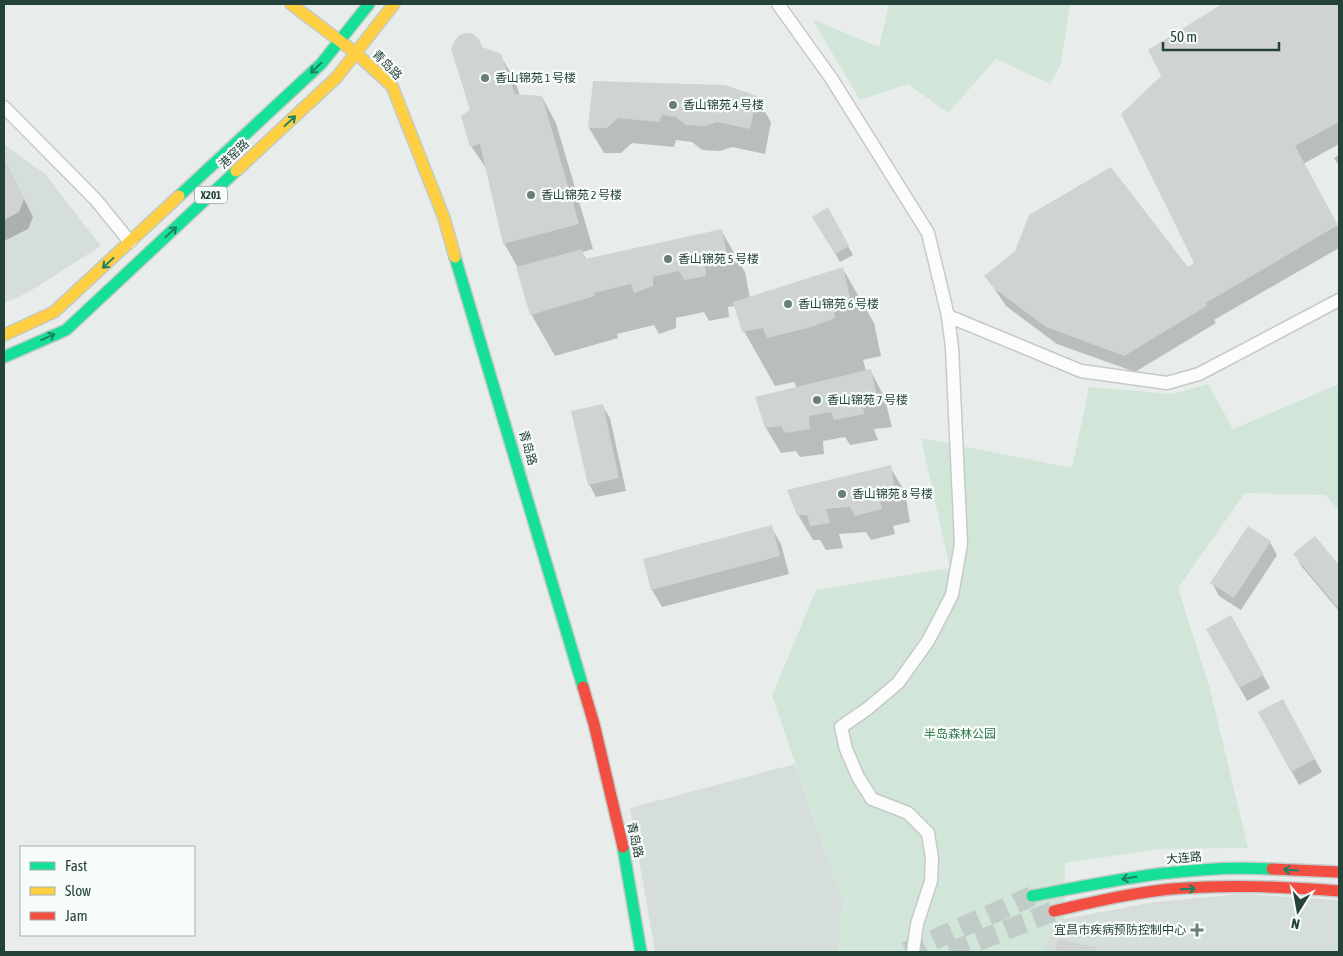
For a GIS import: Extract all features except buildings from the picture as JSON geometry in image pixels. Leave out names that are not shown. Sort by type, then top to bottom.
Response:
[{"type":"main road","name":"青岛路","points":[[291,4],[356,54],[392,86],[444,218],[594,724],[629,874],[641,952]]},
{"type":"main road","name":"港窑路","points":[[4,335],[54,312],[321,64],[369,4]]},
{"type":"main road","name":"港窑路","points":[[4,357],[66,330],[336,78],[394,4]]},
{"type":"main road","name":"大连路","points":[[1032,896],[1131,877],[1243,867],[1339,872]]},
{"type":"main road","points":[[1054,911],[1110,898],[1171,889],[1278,886],[1339,891]]},
{"type":"street","points":[[778,4],[831,78],[928,233],[948,316],[952,348],[960,544],[952,595],[928,642],[898,683],[867,709],[841,727],[846,749],[858,777],[872,799],[908,813],[928,833],[932,858],[931,881],[917,924],[913,952]]},
{"type":"street","points":[[4,107],[96,200],[130,242]]},
{"type":"street","points":[[948,316],[1081,371],[1167,383],[1199,374],[1339,300]]},
{"type":"shaded area","points":[[4,144],[45,174],[101,246],[27,293],[4,303]]},
{"type":"shaded area","points":[[795,764],[843,901],[839,952],[655,952],[630,808]]},
{"type":"shaded area","name":"宜昌市疾病预防控制中心","points":[[1242,894],[1339,900],[1339,952],[1043,952],[1045,941],[1064,919],[1154,902]]},
{"type":"green space","points":[[889,4],[1070,4],[1061,64],[1050,84],[996,59],[948,113],[908,84],[860,100],[812,19],[879,47]]},
{"type":"green space","name":"半岛森林公园","points":[[1208,384],[1233,429],[1339,384],[1339,510],[1325,495],[1245,493],[1178,588],[1210,689],[1248,848],[1158,849],[1065,863],[1064,919],[1045,941],[1043,952],[839,952],[843,901],[772,696],[816,590],[950,568],[921,438],[1072,468],[1089,387],[1173,394]]},
{"type":"tunnel","points":[[906,952],[1032,896]]},
{"type":"tunnel","points":[[950,952],[1054,911]]},
{"type":"traffic: fast","points":[[179,196],[321,64],[369,4]]},
{"type":"traffic: fast","points":[[4,357],[66,330],[236,171]]},
{"type":"traffic: fast","points":[[455,257],[583,687]]},
{"type":"traffic: fast","points":[[623,847],[641,952]]},
{"type":"traffic: fast","points":[[1032,896],[1181,871],[1242,868],[1272,869]]},
{"type":"traffic: slow","points":[[291,4],[357,54],[392,86],[444,218],[455,257]]},
{"type":"traffic: slow","points":[[236,171],[336,78],[394,4]]},
{"type":"traffic: slow","points":[[4,335],[54,312],[179,196]]},
{"type":"traffic: jam","points":[[583,687],[594,724],[623,847]]},
{"type":"traffic: jam","points":[[1272,869],[1339,872]]},
{"type":"traffic: jam","points":[[1054,911],[1127,895],[1192,887],[1297,888],[1339,891]]},
{"type":"place","name":"香山锦苑 1 号楼","points":[[485,78]]},
{"type":"place","name":"香山锦苑 4 号楼","points":[[673,105]]},
{"type":"place","name":"香山锦苑 2 号楼","points":[[531,195]]},
{"type":"place","name":"香山锦苑 5 号楼","points":[[668,259]]},
{"type":"place","name":"香山锦苑 6 号楼","points":[[788,304]]},
{"type":"place","name":"香山锦苑 7 号楼","points":[[817,400]]},
{"type":"place","name":"香山锦苑 8 号楼","points":[[842,494]]},
{"type":"place","name":"宜昌市疾病预防控制中心","points":[[1197,930]]}]
